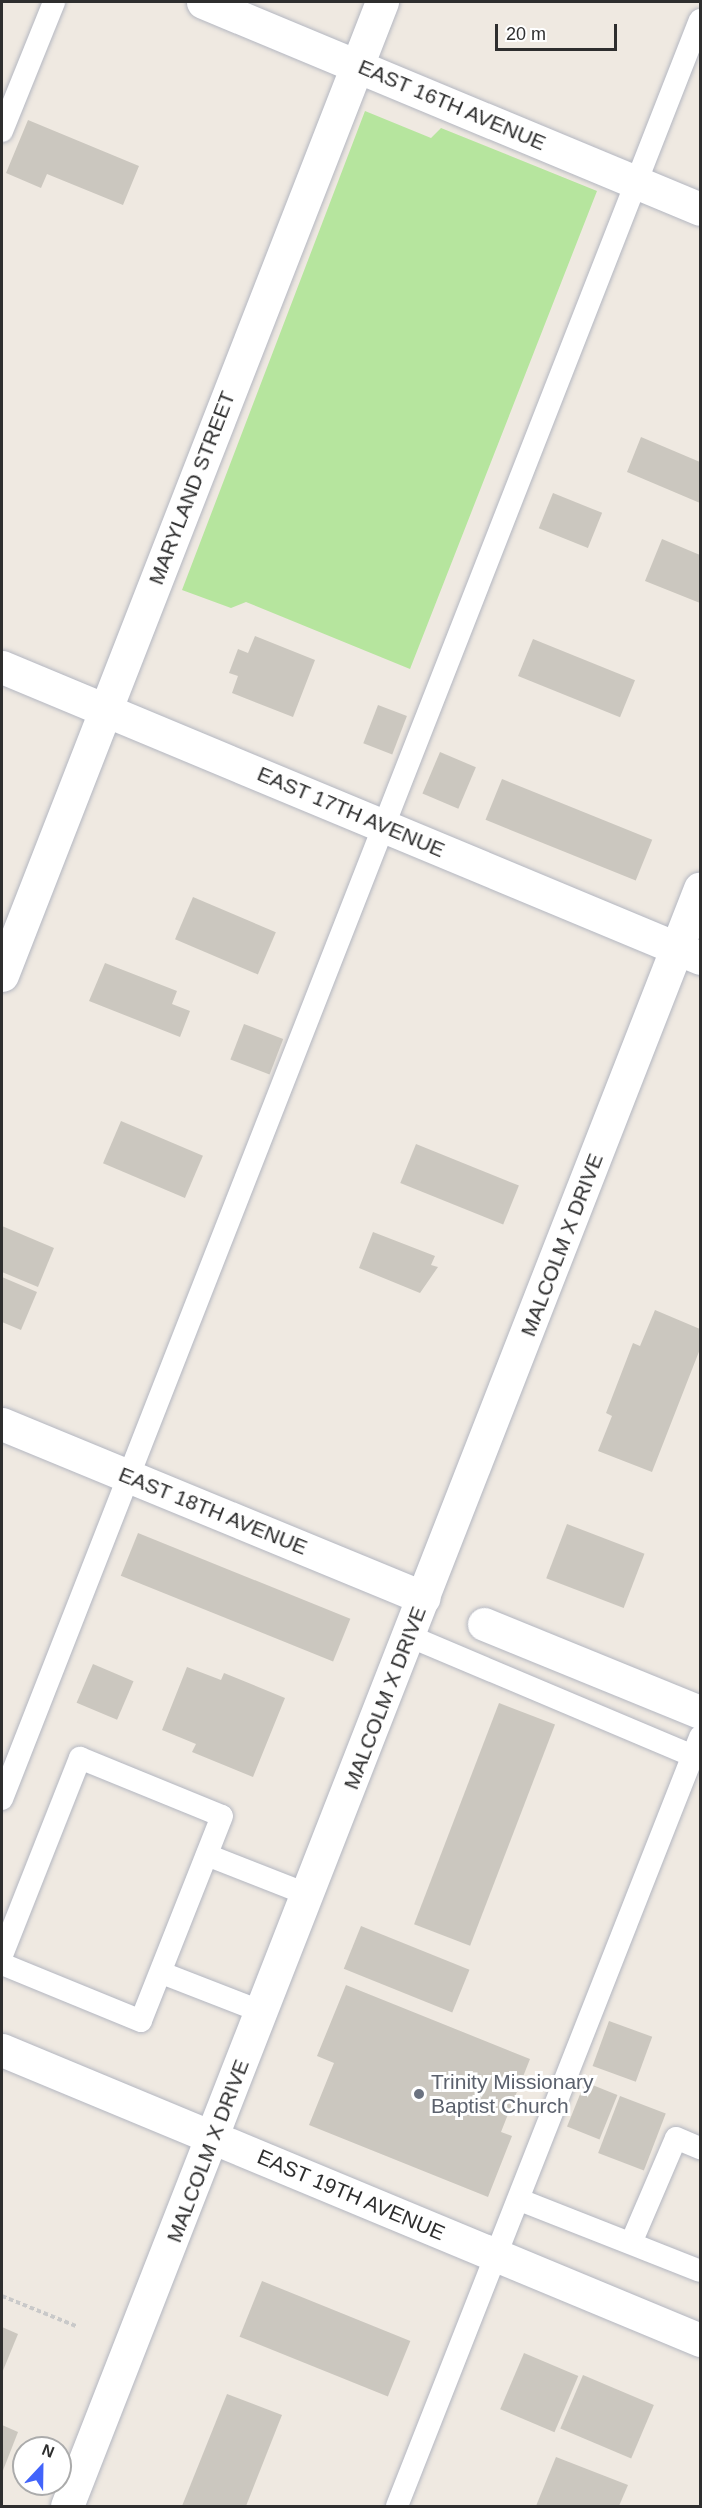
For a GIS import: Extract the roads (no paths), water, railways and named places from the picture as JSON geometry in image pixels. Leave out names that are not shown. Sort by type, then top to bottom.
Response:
[{"type":"street","name":"EAST 16TH AVENUE","points":[[203,2],[700,209]]},
{"type":"street","name":"MARYLAND STREET","points":[[2,975],[382,2]]},
{"type":"street","name":"EAST 17TH AVENUE","points":[[2,666],[689,953]]},
{"type":"street","name":"MALCOLM X DRIVE","points":[[67,2506],[424,1598],[689,953],[700,888]]},
{"type":"street","name":"EAST 18TH AVENUE","points":[[2,1424],[424,1598]]},
{"type":"street","points":[[484,1624],[700,1712]]},
{"type":"street","name":"EAST 19TH AVENUE","points":[[2,2050],[700,2340]]},
{"type":"lane","points":[[2,131],[54,2]]},
{"type":"lane","points":[[2,1799],[700,20]]},
{"type":"lane","points":[[397,2506],[520,2200],[697,1746],[409,1636]]},
{"type":"lane","points":[[2,1955],[80,1758],[222,1816],[162,1973],[141,2021],[2,1964]]},
{"type":"lane","points":[[207,1855],[309,1894]]},
{"type":"lane","points":[[162,1973],[262,2012]]},
{"type":"lane","points":[[631,2243],[676,2138],[700,2148]]},
{"type":"lane","points":[[520,2200],[700,2271]]},
{"type":"place","name":"Trinity Missionary Baptist Church","points":[[419,2094]]}]
